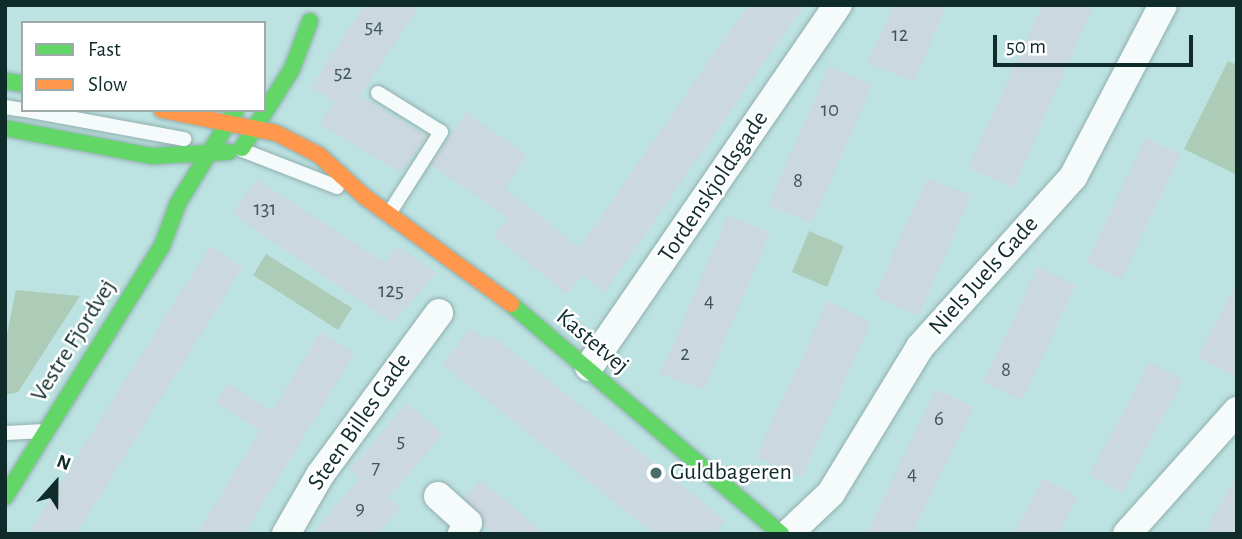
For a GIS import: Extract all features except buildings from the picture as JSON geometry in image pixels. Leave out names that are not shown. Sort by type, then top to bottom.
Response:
[{"type":"street","points":[[280,49],[310,21],[321,5]]},
{"type":"street","name":"Tordenskjoldsgade","points":[[589,368],[838,5]]},
{"type":"street","name":"Niels Juels Gade","points":[[788,534],[831,493],[920,347],[1073,177],[1163,5]]},
{"type":"street","points":[[266,110],[292,69],[310,21]]},
{"type":"street","name":"Kastetvej","points":[[182,112],[232,117],[319,155],[365,197],[468,269],[589,368],[781,534]]},
{"type":"street","points":[[229,169],[265,112]]},
{"type":"street","name":"Vestre Fjordvej","points":[[5,497],[162,246],[178,203],[232,117]]},
{"type":"street","points":[[5,128],[152,156],[241,150]]},
{"type":"street","name":"Vestre Fjordvej","points":[[162,246],[189,225]]},
{"type":"street","name":"Steen Billes Gade","points":[[286,534],[320,475],[439,313]]},
{"type":"street","points":[[1127,534],[1237,411]]},
{"type":"street","points":[[438,496],[468,523],[462,534]]},
{"type":"lane","points":[[378,93],[441,132],[389,214]]},
{"type":"lane","points":[[33,112],[211,151]]},
{"type":"lane","name":"Kastetvej","points":[[241,150],[365,197]]},
{"type":"lane","points":[[5,433],[45,430]]},
{"type":"green space","points":[[1228,61],[1237,65],[1237,175],[1184,149]]},
{"type":"green space","points":[[809,231],[844,246],[827,287],[792,272]]},
{"type":"green space","points":[[266,254],[352,308],[338,330],[253,275]]},
{"type":"green space","points":[[16,290],[80,296],[18,392],[5,395],[5,344]]},
{"type":"traffic: fast","points":[[266,110],[292,69],[310,21]]},
{"type":"traffic: fast","points":[[5,81],[21,84]]},
{"type":"traffic: fast","points":[[5,497],[162,246],[178,203],[235,112]]},
{"type":"traffic: fast","points":[[242,148],[265,112]]},
{"type":"traffic: fast","points":[[5,128],[152,156],[229,152]]},
{"type":"traffic: fast","points":[[511,304],[781,534]]},
{"type":"traffic: slow","points":[[172,112],[276,133],[319,155],[365,197],[511,304]]},
{"type":"place","name":"Guldbageren","points":[[656,473]]}]
